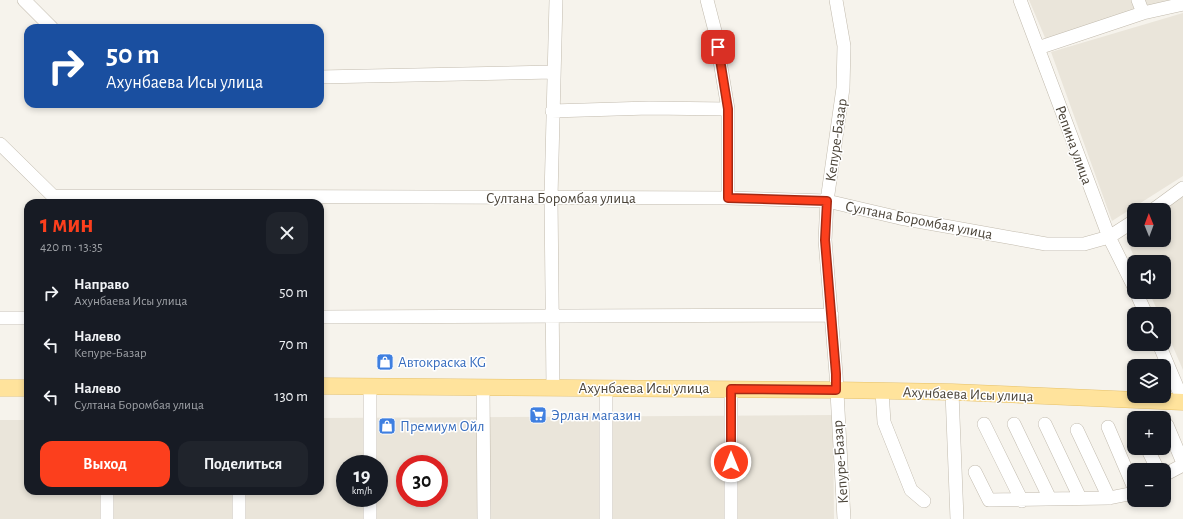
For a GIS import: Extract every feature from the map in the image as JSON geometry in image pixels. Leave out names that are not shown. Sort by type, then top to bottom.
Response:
[{"type":"main road","name":"Ахунбаева Исы улица","points":[[324,386],[952,392],[1183,402]]},
{"type":"main road","points":[[0,388],[24,388]]},
{"type":"street","points":[[24,0],[48,24]]},
{"type":"street","points":[[553,388],[551,197],[556,0]]},
{"type":"street","points":[[707,0],[715,31],[728,109],[728,198]]},
{"type":"street","name":"Кепуре-Базар","points":[[836,0],[844,46],[843,88],[827,201],[825,240],[832,315],[844,519]]},
{"type":"street","name":"Репина улица","points":[[1020,0],[1109,237],[1127,273]]},
{"type":"street","points":[[1138,0],[1142,13]]},
{"type":"street","points":[[1038,48],[1142,13],[1183,4]]},
{"type":"street","points":[[324,77],[554,72]]},
{"type":"street","points":[[552,112],[649,108],[728,109]]},
{"type":"street","name":"Султана Боромбая улица","points":[[0,144],[53,196],[728,198],[827,201],[900,218],[1046,244],[1084,244],[1109,237],[1127,226]]},
{"type":"street","points":[[1163,203],[1183,188]]},
{"type":"street","points":[[324,317],[832,315]]},
{"type":"street","points":[[0,318],[24,318]]},
{"type":"street","points":[[1162,351],[1183,402]]},
{"type":"street","points":[[370,386],[370,455]]},
{"type":"street","points":[[483,387],[484,519]]},
{"type":"street","points":[[606,388],[606,519]]},
{"type":"street","points":[[731,389],[731,519]]},
{"type":"street","points":[[882,391],[884,422],[911,490],[924,501]]},
{"type":"street","points":[[952,392],[956,519]]},
{"type":"street","points":[[984,424],[1022,501]]},
{"type":"street","points":[[1014,424],[1050,499]]},
{"type":"street","points":[[1045,424],[1080,498]]},
{"type":"street","points":[[1108,427],[1127,472]]},
{"type":"street","points":[[1077,430],[1109,498]]},
{"type":"street","points":[[1171,435],[1183,464],[1171,471]]},
{"type":"street","points":[[975,472],[990,500],[1022,501],[1109,498],[1127,494]]},
{"type":"street","points":[[107,495],[107,519]]},
{"type":"street","points":[[239,495],[239,519]]},
{"type":"street","points":[[370,507],[370,519]]},
{"type":"shaded area","points":[[1029,0],[1178,0],[1046,40]]},
{"type":"shaded area","points":[[1183,13],[1183,176],[1140,203],[1127,203],[1127,211],[1112,221],[1051,52]]},
{"type":"shaded area","points":[[1183,194],[1183,370],[1171,342],[1171,307],[1156,307],[1152,299],[1171,299],[1171,255],[1133,255],[1130,247],[1171,247],[1171,203]]},
{"type":"shaded area","points":[[833,415],[834,519],[0,519],[0,420],[24,420],[24,495],[324,495],[324,418]]},
{"type":"place","name":"Автокраска KG","points":[[385,362]]},
{"type":"place","name":"Эрлан магазин","points":[[538,415]]},
{"type":"place","name":"Премиум Ойл","points":[[387,426]]},
{"type":"route","points":[[718,47],[728,109],[728,198],[827,201],[825,240],[836,374],[836,390],[731,389],[731,462]]}]
